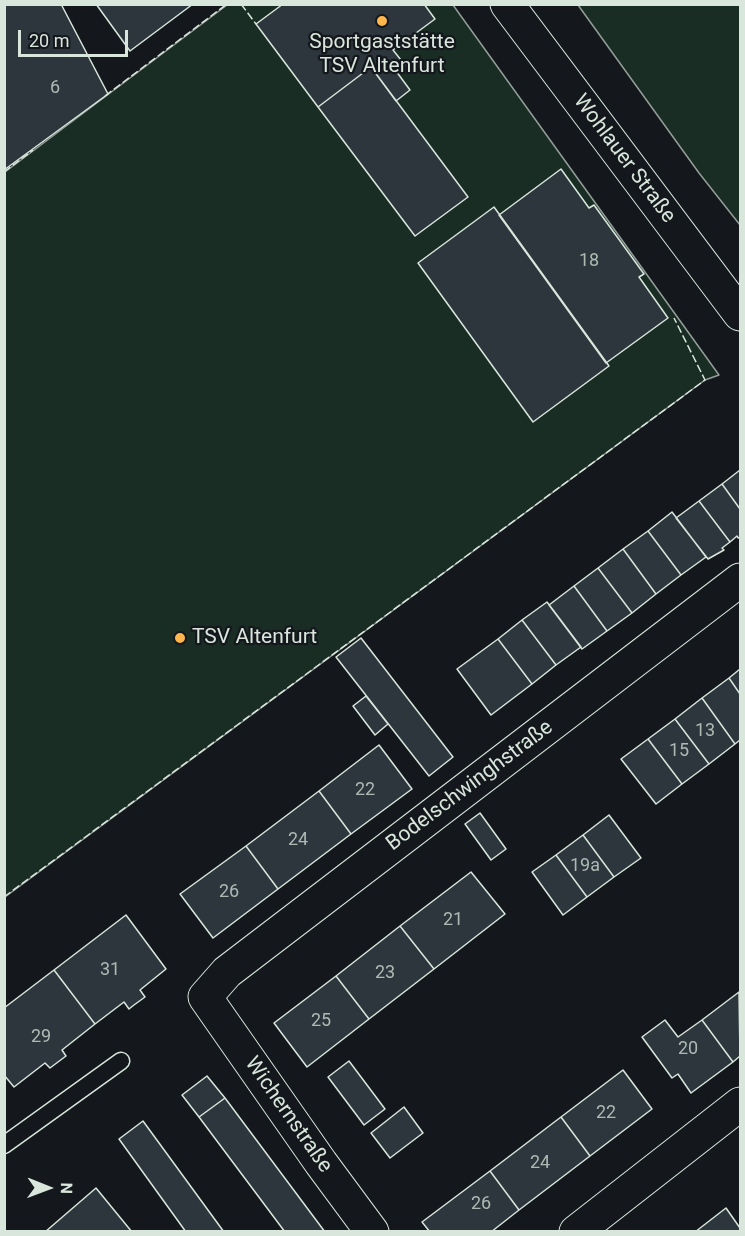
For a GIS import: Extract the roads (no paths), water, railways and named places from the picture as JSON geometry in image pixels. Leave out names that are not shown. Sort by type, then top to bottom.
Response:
[{"type":"street","name":"Wohlauer Straße","points":[[507,4],[741,314]]},
{"type":"street","name":"Bodelschwinghstraße","points":[[205,997],[227,972],[741,580]]},
{"type":"street","name":"Wichernstraße","points":[[205,997],[372,1232]]},
{"type":"street","points":[[576,1232],[741,1104]]},
{"type":"lane","points":[[4,1145],[121,1061]]},
{"type":"place","name":"Sportgaststätte TSV Altenfurt","points":[[382,21]]},
{"type":"place","name":"TSV Altenfurt","points":[[180,638]]}]
